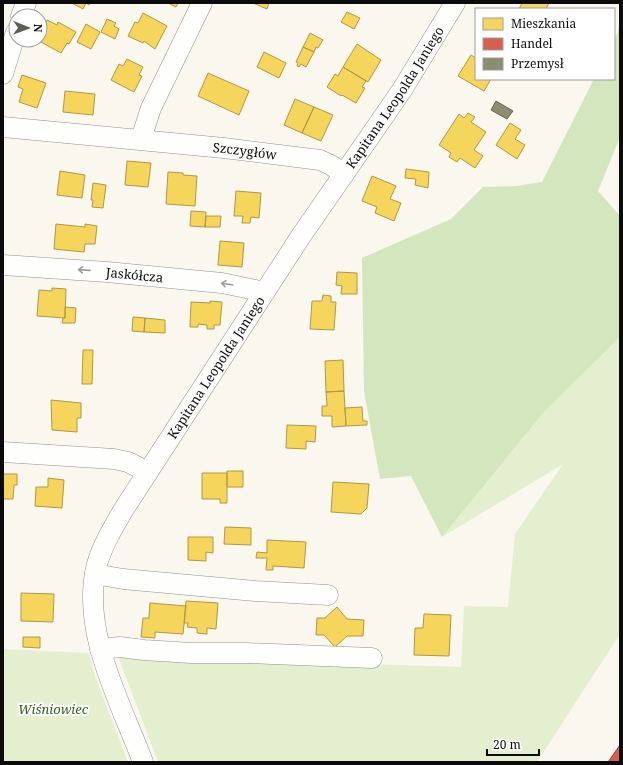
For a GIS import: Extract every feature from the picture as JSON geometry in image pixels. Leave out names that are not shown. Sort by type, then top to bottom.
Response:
[{"type":"street","points":[[142,139],[151,108],[202,3]]},
{"type":"street","name":"Kapitana Leopolda Janiego","points":[[143,762],[100,649],[94,622],[93,608],[95,574],[100,555],[124,509],[301,236],[402,90],[455,3]]},
{"type":"street","points":[[3,74],[11,48]]},
{"type":"street","name":"Szczygłów","points":[[3,127],[142,139],[320,160],[331,165],[344,174]]},
{"type":"street","name":"Jaskółcza","points":[[3,265],[107,272],[214,283],[265,292]]},
{"type":"street","points":[[3,452],[114,459],[128,462],[148,472]]},
{"type":"street","points":[[95,574],[123,579],[255,591],[328,595]]},
{"type":"street","points":[[100,649],[120,647],[191,653],[246,653],[372,658]]},
{"type":"green space","points":[[620,19],[620,137],[598,191],[620,216],[620,337],[544,412],[442,537],[411,476],[380,479],[364,391],[362,258],[451,219],[483,187],[516,186],[542,182],[593,80],[615,80],[615,37],[618,32]]},
{"type":"green space","points":[[620,337],[620,634],[537,762],[158,762],[118,656],[461,667],[464,606],[508,607],[515,534],[563,464],[442,537],[544,412]]},
{"type":"green space","name":"Wiśniowiec","points":[[3,649],[89,653],[95,676],[128,762],[3,762]]},
{"type":"building: Mieszkania","points":[[72,3],[86,3],[83,9]]},
{"type":"building: Mieszkania","points":[[168,3],[178,3],[176,7]]},
{"type":"building: Mieszkania","points":[[253,3],[269,3],[267,9]]},
{"type":"building: Mieszkania","points":[[522,3],[549,3],[546,8],[520,8]]},
{"type":"building: Mieszkania","points":[[347,12],[360,18],[354,29],[341,22]]},
{"type":"building: Mieszkania","points":[[143,13],[167,26],[155,49],[144,41],[143,43],[128,36],[135,22],[138,23]]},
{"type":"building: Mieszkania","points":[[107,19],[116,23],[114,26],[119,29],[115,39],[101,32]]},
{"type":"building: Mieszkania","points":[[48,20],[57,25],[58,22],[76,32],[69,44],[67,43],[61,53],[48,46]]},
{"type":"building: Mieszkania","points":[[86,24],[100,32],[91,49],[77,42]]},
{"type":"building: Mieszkania","points":[[310,33],[323,40],[318,48],[316,47],[314,52],[303,47]]},
{"type":"building: Mieszkania","points":[[357,44],[381,60],[368,82],[343,67]]},
{"type":"building: Mieszkania","points":[[303,47],[314,52],[306,67],[301,64],[299,67],[297,66],[298,63],[296,62]]},
{"type":"building: Mieszkania","points":[[264,52],[286,63],[279,78],[257,67]]},
{"type":"building: Mieszkania","points":[[471,55],[475,57],[475,80],[490,80],[484,91],[458,76]]},
{"type":"building: Mieszkania","points":[[127,59],[143,67],[139,75],[142,76],[134,92],[111,80],[119,64],[123,66]]},
{"type":"building: Mieszkania","points":[[343,67],[366,81],[362,87],[365,88],[356,103],[327,87],[335,74],[338,76]]},
{"type":"building: Mieszkania","points":[[208,73],[249,91],[239,115],[198,96]]},
{"type":"building: Mieszkania","points":[[22,75],[46,83],[37,108],[19,102],[23,89],[18,87]]},
{"type":"building: Mieszkania","points":[[65,91],[95,94],[93,115],[63,112]]},
{"type":"building: Mieszkania","points":[[295,99],[314,107],[302,133],[284,125]]},
{"type":"building: Mieszkania","points":[[314,107],[333,115],[321,141],[302,133]]},
{"type":"building: Mieszkania","points":[[468,113],[475,117],[471,122],[486,132],[474,150],[483,156],[475,168],[460,158],[457,162],[449,157],[451,153],[439,145],[459,114],[464,118]]},
{"type":"building: Mieszkania","points":[[510,123],[521,130],[515,139],[525,145],[517,159],[496,145]]},
{"type":"building: Mieszkania","points":[[127,161],[151,163],[148,187],[125,185]]},
{"type":"building: Mieszkania","points":[[406,169],[429,172],[428,188],[415,185],[416,179],[405,178]]},
{"type":"building: Mieszkania","points":[[60,171],[85,175],[82,198],[57,195]]},
{"type":"building: Mieszkania","points":[[168,172],[197,176],[195,206],[166,204]]},
{"type":"building: Mieszkania","points":[[372,176],[396,186],[390,199],[401,203],[394,221],[375,213],[377,207],[362,201]]},
{"type":"building: Mieszkania","points":[[93,183],[106,185],[103,208],[92,207],[93,200],[91,200]]},
{"type":"building: Mieszkania","points":[[236,191],[261,193],[259,218],[251,217],[250,223],[242,223],[243,216],[234,216]]},
{"type":"building: Mieszkania","points":[[191,211],[206,212],[205,227],[190,226]]},
{"type":"building: Mieszkania","points":[[206,216],[221,216],[220,227],[205,227]]},
{"type":"building: Mieszkania","points":[[56,224],[85,227],[85,224],[97,226],[95,244],[85,244],[84,252],[54,249]]},
{"type":"building: Mieszkania","points":[[220,241],[244,243],[242,267],[218,265]]},
{"type":"building: Mieszkania","points":[[337,272],[357,273],[357,294],[341,294],[342,286],[336,285]]},
{"type":"building: Mieszkania","points":[[52,288],[66,289],[65,318],[37,316],[39,290],[52,291]]},
{"type":"building: Mieszkania","points":[[323,295],[331,296],[331,302],[336,302],[334,330],[310,329],[312,301],[322,301]]},
{"type":"building: Mieszkania","points":[[210,301],[222,302],[220,325],[214,325],[214,329],[207,329],[207,325],[198,324],[198,327],[190,327],[191,302],[210,303]]},
{"type":"building: Mieszkania","points":[[65,307],[76,308],[75,323],[62,323],[63,318],[65,318]]},
{"type":"building: Mieszkania","points":[[133,317],[145,318],[144,332],[132,331]]},
{"type":"building: Mieszkania","points":[[145,318],[165,320],[165,333],[144,332]]},
{"type":"building: Mieszkania","points":[[83,350],[93,350],[92,384],[82,384]]},
{"type":"building: Mieszkania","points":[[343,360],[344,391],[326,392],[325,361]]},
{"type":"building: Mieszkania","points":[[344,391],[346,426],[332,427],[332,416],[322,416],[322,406],[327,406],[326,392]]},
{"type":"building: Mieszkania","points":[[51,400],[81,403],[81,418],[77,418],[77,432],[52,430]]},
{"type":"building: Mieszkania","points":[[362,407],[363,421],[367,421],[367,425],[346,426],[345,408]]},
{"type":"building: Mieszkania","points":[[287,425],[316,426],[315,442],[306,441],[306,449],[286,448]]},
{"type":"building: Mieszkania","points":[[227,471],[243,471],[243,487],[227,487]]},
{"type":"building: Mieszkania","points":[[202,473],[227,473],[227,503],[220,503],[220,499],[202,499]]},
{"type":"building: Mieszkania","points":[[3,474],[17,474],[17,485],[14,485],[13,499],[3,499]]},
{"type":"building: Mieszkania","points":[[48,478],[64,480],[62,508],[35,506],[36,487],[48,487]]},
{"type":"building: Mieszkania","points":[[333,482],[369,484],[367,508],[361,514],[331,512]]},
{"type":"building: Mieszkania","points":[[225,527],[251,528],[251,545],[224,544]]},
{"type":"building: Mieszkania","points":[[188,537],[213,537],[213,553],[206,552],[206,561],[188,560]]},
{"type":"building: Mieszkania","points":[[267,540],[306,542],[304,568],[273,566],[273,570],[266,570],[267,558],[256,558],[257,552],[267,553]]},
{"type":"building: Mieszkania","points":[[21,593],[54,594],[53,622],[21,621]]},
{"type":"building: Mieszkania","points":[[186,601],[218,603],[216,629],[207,628],[207,634],[197,633],[197,628],[187,627],[188,623],[184,623]]},
{"type":"building: Mieszkania","points":[[150,603],[186,606],[183,634],[155,632],[155,638],[141,637],[143,618],[149,618]]},
{"type":"building: Mieszkania","points":[[337,607],[347,619],[364,620],[363,636],[347,636],[335,647],[324,635],[316,635],[317,618],[325,618]]},
{"type":"building: Mieszkania","points":[[424,614],[451,615],[449,656],[414,655],[415,628],[423,628]]},
{"type":"building: Mieszkania","points":[[23,637],[40,637],[40,648],[23,647]]},
{"type":"building: Handel","points":[[620,745],[620,762],[608,762]]},
{"type":"building: Przemysł","points":[[496,101],[513,111],[507,119],[491,110]]}]
